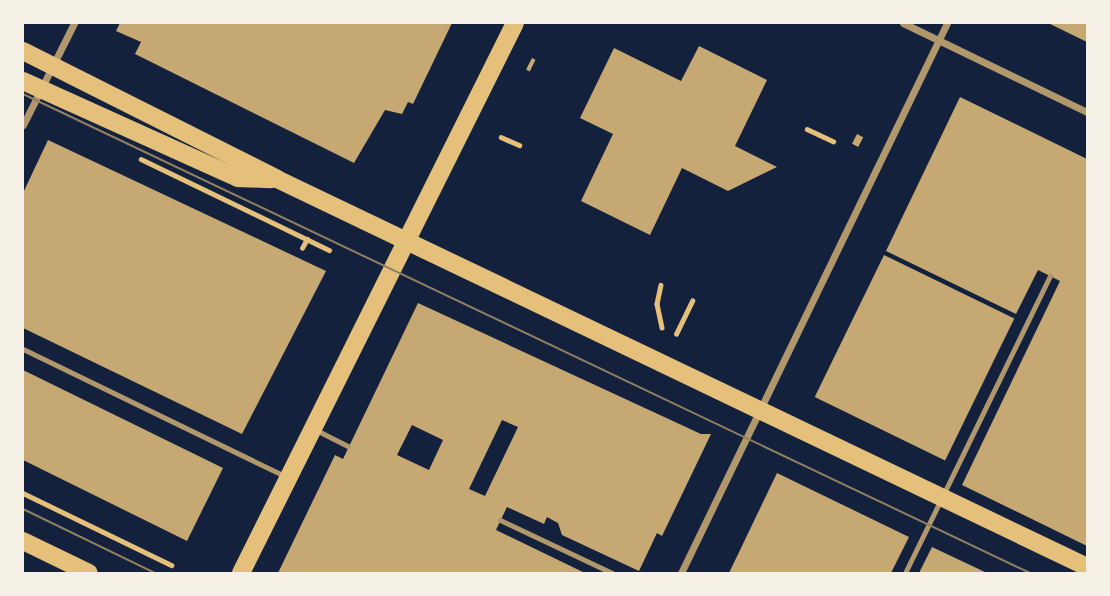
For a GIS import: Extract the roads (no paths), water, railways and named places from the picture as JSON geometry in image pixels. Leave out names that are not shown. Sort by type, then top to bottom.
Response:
[{"type":"main road","points":[[241,573],[515,23]]},
{"type":"main road","points":[[23,51],[277,179],[1087,567]]},
{"type":"main road","points":[[23,81],[42,86],[238,178],[277,179]]},
{"type":"main road","points":[[23,541],[89,573]]},
{"type":"street","points":[[23,125],[74,23]]},
{"type":"street","points":[[903,23],[1087,111]]},
{"type":"street","points":[[681,573],[947,23]]},
{"type":"lane","points":[[905,573],[1050,276]]},
{"type":"lane","points":[[23,349],[288,477]]},
{"type":"lane","points":[[314,429],[348,446]]},
{"type":"lane","points":[[500,520],[612,573]]},
{"type":"tram line","points":[[23,94],[1030,573]]},
{"type":"tram line","points":[[23,509],[155,573]]}]
